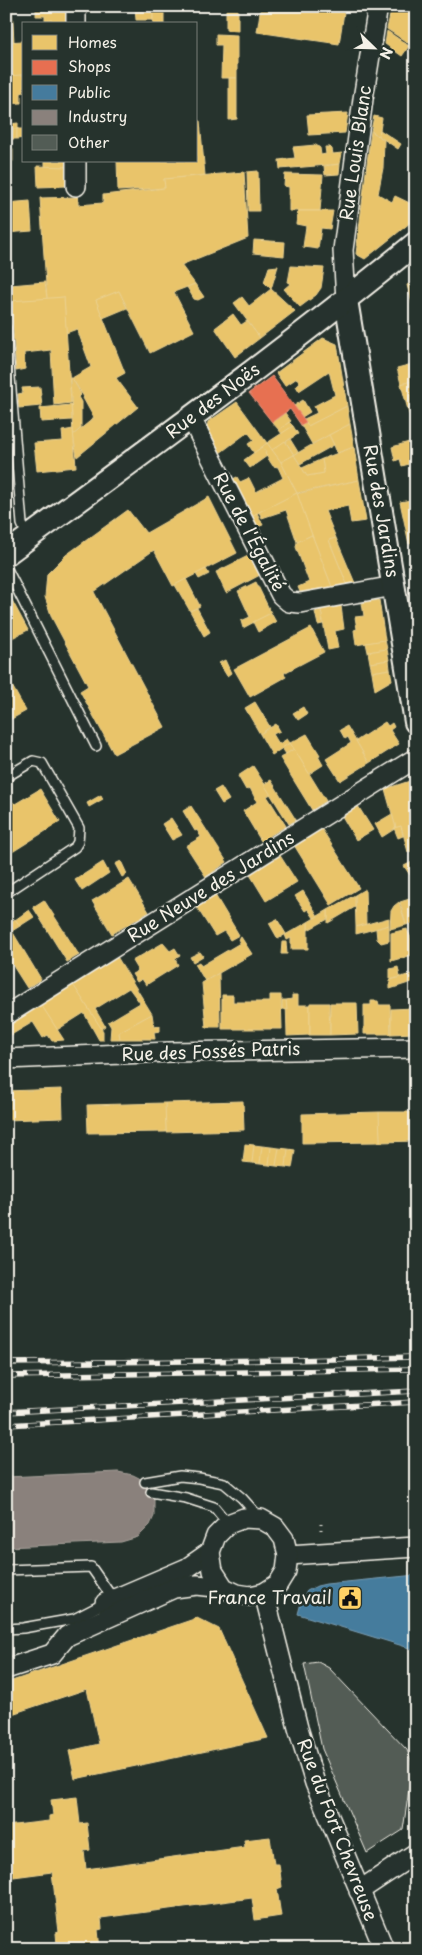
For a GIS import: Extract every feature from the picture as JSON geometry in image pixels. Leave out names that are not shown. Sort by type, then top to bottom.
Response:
[{"type":"street","points":[[76,6],[76,22]]},
{"type":"street","name":"Rue Louis Blanc","points":[[346,300],[343,250],[363,99],[378,6]]},
{"type":"street","points":[[76,162],[76,186]]},
{"type":"street","name":"Rue des Noës","points":[[6,554],[191,418],[346,300],[416,243]]},
{"type":"street","name":"Rue des Jardins","points":[[346,300],[416,722]]},
{"type":"street","name":"Rue de l'Égalité","points":[[191,418],[281,595],[289,602],[300,603],[394,586]]},
{"type":"street","name":"Rue Neuve des Jardins","points":[[8,1011],[416,758]]},
{"type":"street","name":"Rue des Fossés Patris","points":[[6,1059],[170,1052],[416,1048]]},
{"type":"street","points":[[114,1605],[174,1588],[197,1585],[224,1588],[237,1594],[250,1596],[264,1593],[278,1584],[286,1570],[288,1555],[284,1539],[275,1527],[261,1519],[244,1518],[228,1524],[216,1536],[210,1552],[212,1571],[224,1588]]},
{"type":"street","points":[[288,1555],[416,1547]]},
{"type":"street","points":[[6,1669],[52,1654],[67,1636],[114,1605],[179,1572],[210,1552]]},
{"type":"street","name":"Rue du Fort Chevreuse","points":[[264,1593],[298,1728],[315,1783],[384,1949]]},
{"type":"street","points":[[359,1891],[416,1853]]},
{"type":"lane","points":[[6,328],[22,524],[28,538]]},
{"type":"lane","points":[[6,567],[96,746]]},
{"type":"lane","points":[[6,777],[33,761],[42,763],[79,828],[78,842],[75,847],[6,893]]},
{"type":"lane","points":[[145,1482],[180,1476],[200,1478],[224,1484],[242,1498],[261,1519]]},
{"type":"lane","points":[[152,1492],[186,1498],[214,1507],[228,1524]]},
{"type":"lane","points":[[6,1570],[91,1567],[114,1605],[74,1619],[6,1629]]},
{"type":"building: Homes","points":[[6,6],[12,6],[14,42],[6,42]]},
{"type":"building: Homes","points":[[36,6],[66,6],[66,22],[52,22],[52,20],[45,20],[45,16],[36,16]]},
{"type":"building: Homes","points":[[135,6],[153,6],[153,20],[136,20]]},
{"type":"building: Homes","points":[[261,6],[345,6],[339,44],[257,32]]},
{"type":"building: Homes","points":[[392,6],[413,6],[416,8],[416,48],[387,29]]},
{"type":"building: Homes","points":[[226,10],[238,10],[238,31],[226,30]]},
{"type":"building: Homes","points":[[153,11],[164,11],[164,22],[153,22]]},
{"type":"building: Homes","points":[[387,31],[409,46],[402,56],[385,44]]},
{"type":"building: Homes","points":[[216,34],[237,35],[237,78],[221,78],[222,45],[216,45]]},
{"type":"building: Homes","points":[[22,41],[22,75],[6,76],[6,42]]},
{"type":"building: Homes","points":[[22,75],[21,103],[6,104],[6,76]]},
{"type":"building: Homes","points":[[229,78],[237,78],[237,119],[229,120]]},
{"type":"building: Homes","points":[[6,102],[8,130],[6,130]]},
{"type":"building: Homes","points":[[348,113],[345,133],[309,135],[307,115]]},
{"type":"building: Homes","points":[[374,116],[382,118],[379,136],[371,131]]},
{"type":"building: Homes","points":[[198,121],[200,121],[205,175],[164,179],[165,188],[118,191],[117,162],[198,162]]},
{"type":"building: Homes","points":[[18,123],[18,129],[9,129],[9,124]]},
{"type":"building: Homes","points":[[13,129],[17,129],[17,139],[12,139]]},
{"type":"building: Homes","points":[[17,129],[22,129],[22,138],[17,139]]},
{"type":"building: Homes","points":[[13,130],[12,139],[6,140],[6,131]]},
{"type":"building: Homes","points":[[380,130],[401,144],[398,149],[379,136]]},
{"type":"building: Homes","points":[[371,131],[384,140],[383,168],[378,194],[392,202],[395,196],[416,206],[416,218],[365,259],[356,254]]},
{"type":"building: Homes","points":[[316,145],[320,148],[321,155],[326,154],[325,147],[330,147],[333,154],[342,153],[340,164],[280,169],[279,160],[295,158],[293,147]]},
{"type":"building: Homes","points":[[6,149],[13,149],[13,161],[6,161]]},
{"type":"building: Homes","points":[[45,162],[67,162],[67,167],[45,167]]},
{"type":"building: Homes","points":[[340,164],[339,174],[325,175],[324,166]]},
{"type":"building: Homes","points":[[37,166],[67,167],[67,186],[38,187]]},
{"type":"building: Homes","points":[[258,171],[259,211],[248,211],[247,172]]},
{"type":"building: Homes","points":[[244,172],[248,238],[181,265],[195,284],[174,292],[194,331],[150,353],[119,291],[96,300],[125,373],[116,378],[138,407],[77,457],[73,435],[94,418],[72,378],[91,367],[77,329],[66,333],[64,297],[47,299],[40,198],[78,197],[78,205],[103,203],[103,195],[165,188],[164,179]]},
{"type":"building: Homes","points":[[285,174],[323,175],[320,211],[289,211],[289,187],[284,186]]},
{"type":"building: Homes","points":[[30,201],[32,231],[6,233],[6,203]]},
{"type":"building: Homes","points":[[298,211],[333,211],[330,229],[321,228],[318,249],[303,247],[306,226],[296,224]]},
{"type":"building: Homes","points":[[254,240],[285,242],[284,256],[253,253]]},
{"type":"building: Homes","points":[[278,266],[271,289],[264,282],[269,267]]},
{"type":"building: Homes","points":[[291,266],[324,268],[321,288],[316,295],[300,307],[284,289],[291,283],[288,282]]},
{"type":"building: Homes","points":[[45,282],[47,299],[11,301],[10,285]]},
{"type":"building: Homes","points":[[416,282],[416,318],[407,285]]},
{"type":"building: Homes","points":[[195,284],[204,297],[198,300],[194,299],[187,287]]},
{"type":"building: Homes","points":[[271,289],[295,311],[260,338],[234,303],[242,297],[249,306]]},
{"type":"building: Homes","points":[[119,291],[127,308],[103,318],[96,300]]},
{"type":"building: Homes","points":[[64,297],[71,403],[54,405],[51,350],[24,353],[25,369],[16,371],[11,301]]},
{"type":"building: Homes","points":[[233,314],[241,325],[247,321],[260,338],[235,357],[215,328]]},
{"type":"building: Homes","points":[[323,338],[337,344],[347,406],[308,426],[304,419],[317,413],[314,406],[335,395],[329,371],[299,391],[296,386],[300,383],[297,378],[285,386],[276,373]]},
{"type":"building: Homes","points":[[416,363],[416,380],[401,384],[397,368]]},
{"type":"building: Homes","points":[[70,378],[72,378],[81,394],[78,397],[81,402],[81,428],[73,435]]},
{"type":"building: Homes","points":[[416,380],[416,420],[411,421],[401,384]]},
{"type":"building: Homes","points":[[40,387],[42,406],[19,408],[18,394],[23,393],[22,388]]},
{"type":"building: Homes","points":[[303,400],[310,412],[302,417],[294,406]]},
{"type":"building: Homes","points":[[237,402],[267,443],[254,453],[248,444],[254,440],[248,432],[220,453],[207,429],[208,422]]},
{"type":"building: Homes","points":[[71,405],[72,420],[41,422],[40,408]]},
{"type":"building: Homes","points":[[347,406],[350,424],[312,444],[301,425],[306,422],[308,426]]},
{"type":"building: Homes","points":[[285,413],[291,421],[279,430],[272,422]]},
{"type":"building: Homes","points":[[289,422],[293,426],[282,434],[279,430]]},
{"type":"building: Homes","points":[[350,424],[354,447],[337,453],[329,435]]},
{"type":"building: Homes","points":[[293,426],[298,434],[272,450],[267,443]]},
{"type":"building: Homes","points":[[73,429],[76,467],[37,471],[34,443],[63,441],[62,431]]},
{"type":"building: Homes","points":[[329,435],[334,445],[300,464],[294,455]]},
{"type":"building: Homes","points":[[290,439],[298,452],[294,455],[286,442]]},
{"type":"building: Homes","points":[[416,440],[416,462],[402,466],[400,459],[395,461],[392,447]]},
{"type":"building: Homes","points":[[285,441],[294,455],[281,462],[272,450]]},
{"type":"building: Homes","points":[[267,443],[281,462],[297,493],[252,516],[233,479],[237,477],[240,482],[249,478],[256,492],[283,478],[278,467],[273,466],[265,454],[266,452],[262,447]]},
{"type":"building: Homes","points":[[262,447],[267,456],[250,468],[244,460]]},
{"type":"building: Homes","points":[[354,447],[359,480],[297,493],[281,462],[294,455],[307,476],[324,473],[322,459]]},
{"type":"building: Homes","points":[[322,459],[324,473],[307,476],[302,468]]},
{"type":"building: Homes","points":[[10,480],[12,511],[6,512],[6,481]]},
{"type":"building: Homes","points":[[359,480],[366,521],[351,523],[348,506],[325,511],[336,538],[329,540],[347,584],[332,587],[296,494]]},
{"type":"building: Homes","points":[[297,493],[312,535],[297,542],[286,510],[262,518],[259,512]]},
{"type":"building: Homes","points":[[209,497],[237,553],[173,586],[154,550],[94,592],[165,727],[114,754],[80,691],[88,686],[52,618],[45,597],[47,574],[66,555],[128,510],[146,533]]},
{"type":"building: Homes","points":[[416,499],[416,543],[409,544],[400,502]]},
{"type":"building: Homes","points":[[257,513],[263,525],[257,527],[252,516]]},
{"type":"building: Homes","points":[[312,535],[332,587],[300,592],[298,587],[309,582],[296,547],[297,542]]},
{"type":"building: Homes","points":[[336,538],[355,583],[347,584],[329,540]]},
{"type":"building: Homes","points":[[250,555],[260,575],[226,593],[216,572]]},
{"type":"building: Homes","points":[[416,555],[416,582],[410,556]]},
{"type":"building: Homes","points":[[206,569],[209,574],[199,579],[196,574]]},
{"type":"building: Homes","points":[[186,579],[200,606],[190,611],[175,585]]},
{"type":"building: Homes","points":[[256,582],[271,613],[243,628],[241,621],[250,617],[238,591]]},
{"type":"building: Homes","points":[[8,593],[28,630],[6,641],[6,594]]},
{"type":"building: Homes","points":[[379,600],[385,640],[356,645],[354,630],[357,629],[355,617],[364,616],[362,603]]},
{"type":"building: Homes","points":[[341,606],[344,629],[335,631],[338,648],[328,650],[321,610]]},
{"type":"building: Homes","points":[[197,608],[210,632],[204,636],[190,611]]},
{"type":"building: Homes","points":[[321,610],[323,624],[318,625],[315,612]]},
{"type":"building: Homes","points":[[271,613],[276,622],[258,632],[253,622]]},
{"type":"building: Homes","points":[[311,628],[324,652],[284,673],[286,677],[250,697],[234,669]]},
{"type":"building: Homes","points":[[385,640],[387,649],[368,652],[366,643]]},
{"type":"building: Homes","points":[[387,649],[389,660],[370,663],[368,652]]},
{"type":"building: Homes","points":[[225,660],[231,673],[227,676],[219,663]]},
{"type":"building: Homes","points":[[389,660],[390,669],[372,672],[370,663]]},
{"type":"building: Homes","points":[[390,669],[392,680],[375,690],[372,672]]},
{"type":"building: Homes","points":[[6,675],[26,711],[6,722]]},
{"type":"building: Homes","points":[[255,702],[270,727],[260,734],[245,708]]},
{"type":"building: Homes","points":[[303,707],[307,714],[298,720],[293,713]]},
{"type":"building: Homes","points":[[385,722],[388,726],[392,723],[394,727],[390,730],[399,744],[369,763],[356,741]]},
{"type":"building: Homes","points":[[276,724],[280,731],[273,734],[279,744],[287,739],[290,743],[272,755],[260,734]]},
{"type":"building: Homes","points":[[347,726],[369,763],[340,781],[326,759],[351,743],[348,737],[345,739],[340,730]]},
{"type":"building: Homes","points":[[307,734],[320,755],[318,756],[323,765],[309,774],[290,743]]},
{"type":"building: Homes","points":[[290,743],[294,749],[286,754],[282,748]]},
{"type":"building: Homes","points":[[294,749],[326,801],[312,810],[280,758]]},
{"type":"building: Homes","points":[[253,766],[271,794],[267,796],[286,826],[261,841],[243,811],[257,802],[250,788],[246,790],[238,776]]},
{"type":"building: Homes","points":[[271,780],[296,820],[289,824],[264,784]]},
{"type":"building: Homes","points":[[413,780],[416,789],[416,850],[408,852],[401,826],[396,828],[385,789]]},
{"type":"building: Homes","points":[[221,787],[229,800],[222,804],[214,791]]},
{"type":"building: Homes","points":[[40,789],[60,822],[6,856],[6,805],[12,801],[15,804]]},
{"type":"building: Homes","points":[[101,795],[103,799],[89,807],[87,803]]},
{"type":"building: Homes","points":[[191,806],[227,862],[206,877],[186,846],[201,837],[197,830],[195,831],[183,811]]},
{"type":"building: Homes","points":[[358,806],[373,830],[356,840],[342,816]]},
{"type":"building: Homes","points":[[392,814],[396,828],[382,837],[375,824]]},
{"type":"building: Homes","points":[[171,818],[182,835],[172,840],[162,824]]},
{"type":"building: Homes","points":[[401,826],[403,836],[398,838],[394,828]]},
{"type":"building: Homes","points":[[321,828],[359,888],[331,905],[294,845]]},
{"type":"building: Homes","points":[[279,854],[297,882],[266,901],[249,873]]},
{"type":"building: Homes","points":[[416,860],[416,872],[410,875],[404,866]]},
{"type":"building: Homes","points":[[121,861],[127,874],[122,877],[115,864]]},
{"type":"building: Homes","points":[[103,862],[109,873],[82,891],[75,880]]},
{"type":"building: Homes","points":[[129,879],[149,912],[112,934],[92,901]]},
{"type":"building: Homes","points":[[365,889],[366,924],[356,927],[355,895]]},
{"type":"building: Homes","points":[[303,891],[318,916],[314,918],[308,909],[305,911],[295,896]]},
{"type":"building: Homes","points":[[215,895],[239,935],[230,940],[224,931],[215,936],[196,906]]},
{"type":"building: Homes","points":[[355,895],[355,907],[328,923],[328,910]]},
{"type":"building: Homes","points":[[416,897],[416,922],[406,925],[400,902]]},
{"type":"building: Homes","points":[[44,900],[79,955],[67,962],[33,907]]},
{"type":"building: Homes","points":[[399,902],[406,925],[390,929],[391,911]]},
{"type":"building: Homes","points":[[29,910],[34,917],[20,926],[15,920]]},
{"type":"building: Homes","points":[[328,910],[328,919],[308,930],[308,922]]},
{"type":"building: Homes","points":[[389,918],[389,925],[356,934],[356,927]]},
{"type":"building: Homes","points":[[15,919],[20,926],[12,931],[41,979],[27,988],[6,955],[6,925]]},
{"type":"building: Homes","points":[[277,919],[286,934],[278,939],[269,923]]},
{"type":"building: Homes","points":[[308,922],[308,949],[291,949],[291,938],[287,940],[285,935]]},
{"type":"building: Homes","points":[[389,925],[389,941],[381,943],[377,939],[376,929]]},
{"type":"building: Homes","points":[[407,929],[416,954],[391,961],[391,933]]},
{"type":"building: Homes","points":[[241,937],[252,954],[205,981],[195,964],[199,962],[201,966],[240,943],[238,939]]},
{"type":"building: Homes","points":[[282,942],[286,942],[287,954],[281,954]]},
{"type":"building: Homes","points":[[163,943],[170,951],[175,948],[180,956],[175,959],[178,965],[146,985],[142,979],[137,982],[132,974],[138,971],[132,961]]},
{"type":"building: Homes","points":[[200,952],[203,956],[193,962],[190,957]]},
{"type":"building: Homes","points":[[116,955],[152,1014],[119,1032],[120,1039],[110,1039],[111,1027],[108,1022],[140,1003],[129,988],[95,1009],[105,1026],[101,1029],[72,983]]},
{"type":"building: Homes","points":[[398,967],[400,977],[390,980],[390,969]]},
{"type":"building: Homes","points":[[219,973],[220,1027],[206,1027],[202,983]]},
{"type":"building: Homes","points":[[415,973],[415,981],[390,989],[390,980]]},
{"type":"building: Homes","points":[[72,983],[103,1031],[103,1040],[99,1040],[84,1013],[57,1030],[40,1003]]},
{"type":"building: Homes","points":[[222,995],[233,995],[233,1002],[270,1002],[270,995],[281,995],[282,1029],[222,1029]]},
{"type":"building: Homes","points":[[292,995],[298,995],[298,1005],[310,1005],[310,1035],[287,1036],[286,1000],[292,999]]},
{"type":"building: Homes","points":[[282,1000],[286,1000],[287,1010],[282,1009]]},
{"type":"building: Homes","points":[[371,1001],[378,1001],[379,1005],[390,1005],[391,1034],[364,1034],[364,1005],[371,1005]]},
{"type":"building: Homes","points":[[40,1003],[64,1040],[52,1041],[48,1035],[43,1038],[33,1022],[6,1038],[6,1024]]},
{"type":"building: Homes","points":[[310,1003],[329,1003],[330,1035],[310,1035]]},
{"type":"building: Homes","points":[[330,1003],[357,1003],[358,1034],[330,1035]]},
{"type":"building: Homes","points":[[415,1008],[415,1033],[391,1034],[391,1009]]},
{"type":"building: Homes","points":[[152,1014],[154,1027],[160,1026],[160,1031],[154,1032],[155,1039],[120,1039],[119,1032]]},
{"type":"building: Homes","points":[[62,1089],[63,1118],[6,1120],[6,1091]]},
{"type":"building: Homes","points":[[243,1101],[244,1130],[166,1132],[165,1103]]},
{"type":"building: Homes","points":[[165,1103],[166,1132],[88,1133],[87,1105]]},
{"type":"building: Homes","points":[[379,1112],[416,1112],[416,1141],[380,1142]]},
{"type":"building: Homes","points":[[379,1112],[380,1142],[302,1143],[302,1114]]},
{"type":"building: Homes","points":[[245,1144],[254,1145],[252,1163],[243,1162]]},
{"type":"building: Homes","points":[[254,1145],[262,1146],[260,1164],[252,1163]]},
{"type":"building: Homes","points":[[262,1146],[271,1147],[269,1165],[260,1164]]},
{"type":"building: Homes","points":[[271,1147],[279,1148],[276,1166],[269,1165]]},
{"type":"building: Homes","points":[[279,1148],[288,1149],[286,1167],[276,1166]]},
{"type":"building: Homes","points":[[288,1149],[295,1150],[292,1168],[286,1167]]},
{"type":"building: Homes","points":[[197,1618],[219,1629],[268,1738],[75,1779],[69,1751],[99,1744],[87,1689],[6,1716],[6,1683]]},
{"type":"building: Homes","points":[[77,1797],[80,1824],[87,1823],[90,1850],[84,1851],[86,1869],[245,1847],[244,1840],[270,1837],[274,1864],[279,1864],[282,1887],[277,1889],[281,1916],[255,1920],[252,1898],[101,1918],[102,1929],[98,1930],[100,1949],[30,1949],[57,1945],[56,1933],[59,1932],[52,1872],[6,1878],[6,1826],[49,1821],[49,1816],[53,1815],[51,1800]]},
{"type":"building: Homes","points":[[362,1943],[366,1949],[345,1949]]},
{"type":"building: Shops","points":[[272,376],[306,422],[301,425],[290,409],[272,422],[249,393]]},
{"type":"building: Public","points":[[416,1575],[416,1650],[298,1614],[302,1599],[307,1591],[317,1586]]},
{"type":"building: Industry","points":[[118,1472],[139,1478],[149,1487],[154,1497],[154,1516],[150,1525],[138,1537],[121,1542],[6,1547],[6,1477]]},
{"type":"building: Other","points":[[318,1662],[329,1668],[407,1750],[411,1760],[412,1769],[403,1830],[367,1853],[322,1749],[304,1664]]},
{"type":"railway","points":[[6,1363],[416,1357]]},
{"type":"railway","points":[[6,1376],[416,1369]]},
{"type":"railway","points":[[6,1412],[416,1391]]},
{"type":"railway","points":[[6,1425],[416,1402]]},
{"type":"place","name":"France Travail","points":[[350,1598]]}]
